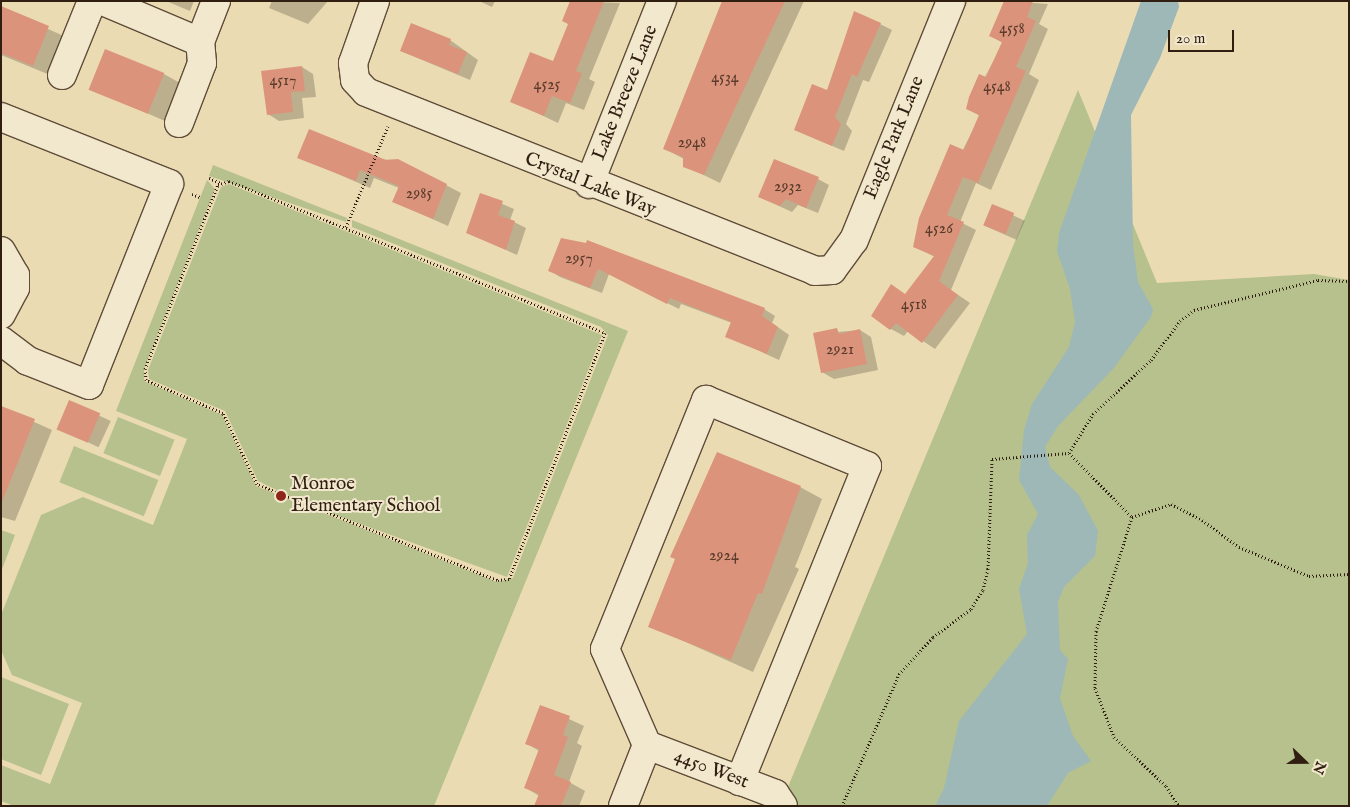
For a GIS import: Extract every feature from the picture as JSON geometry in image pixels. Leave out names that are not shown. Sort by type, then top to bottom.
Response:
[{"type":"street","points":[[62,75],[92,1]]},
{"type":"street","points":[[102,1],[200,42]]},
{"type":"street","points":[[179,123],[202,62],[200,42],[216,1]]},
{"type":"street","name":"Crystal Lake Way","points":[[376,1],[353,63],[355,80],[382,102],[795,267],[832,270]]},
{"type":"street","name":"Lake Breeze Lane","points":[[588,184],[662,1]]},
{"type":"street","name":"Eagle Park Lane","points":[[832,270],[854,240],[951,1]]},
{"type":"street","points":[[1,116],[169,184],[89,385],[28,361],[1,342]]},
{"type":"street","points":[[1,251],[14,274],[15,288],[1,314]]},
{"type":"street","points":[[623,806],[648,745],[605,648],[706,400],[867,466],[740,781]]},
{"type":"street","name":"4450 West","points":[[648,745],[740,781],[779,800]]},
{"type":"path","points":[[346,227],[388,126]]},
{"type":"path","points":[[209,178],[221,183],[229,181],[346,227],[600,329],[606,335],[506,581],[306,507],[257,484],[221,411],[146,380],[145,369],[221,183]]},
{"type":"path","points":[[1069,453],[1093,414],[1151,360],[1180,321],[1194,310],[1318,280],[1349,281]]},
{"type":"path","points":[[842,806],[899,674],[933,637],[971,609],[982,590],[988,569],[992,459],[1009,456],[1069,453],[1132,517]]},
{"type":"path","points":[[1132,517],[1171,504],[1202,520],[1239,547],[1309,576],[1349,574]]},
{"type":"path","points":[[1132,517],[1096,631],[1095,688],[1114,737],[1166,786],[1179,806]]},
{"type":"green space","points":[[1078,90],[1157,283],[1314,274],[1349,280],[1349,806],[780,806]]},
{"type":"green space","points":[[213,165],[347,218],[346,222],[209,176]]},
{"type":"green space","points":[[207,180],[215,189],[144,369],[144,381],[222,415],[256,486],[497,582],[513,578],[608,335],[601,327],[352,227],[352,220],[628,331],[434,806],[14,806],[1,801],[1,765],[50,784],[82,703],[12,675],[1,650],[1,615],[41,515],[83,497],[153,525],[187,439],[116,411]]},
{"type":"green space","points":[[229,184],[602,335],[507,577],[308,505],[258,481],[225,411],[149,379],[148,370],[221,187]]},
{"type":"green space","points":[[118,417],[175,440],[160,476],[103,453]]},
{"type":"green space","points":[[74,446],[158,480],[144,516],[59,482]]},
{"type":"green space","points":[[1,530],[15,535],[1,572]]},
{"type":"green space","points":[[1,677],[69,704],[41,775],[1,759]]},
{"type":"water","points":[[1141,1],[1178,1],[1179,7],[1160,58],[1131,115],[1133,244],[1138,282],[1153,309],[1151,317],[1113,369],[1058,426],[1045,447],[1050,467],[1079,495],[1098,531],[1095,556],[1064,587],[1058,602],[1060,650],[1068,659],[1060,698],[1073,736],[1091,761],[1068,773],[1047,806],[935,806],[944,788],[959,721],[1027,634],[1019,589],[1028,563],[1027,535],[1038,514],[1019,480],[1024,430],[1032,404],[1069,347],[1075,322],[1070,289],[1057,251],[1059,233]]},
{"type":"building","points":[[570,1],[604,1],[576,71],[582,73],[570,103],[552,96],[544,116],[510,102],[530,52],[553,61],[568,24],[562,21]]},
{"type":"building","points":[[722,1],[785,1],[704,175],[683,167],[683,157],[663,149]]},
{"type":"building","points":[[1004,1],[1033,1],[1027,17],[1036,21],[1016,67],[1026,71],[978,183],[963,177],[947,215],[964,222],[939,281],[958,295],[922,343],[896,323],[890,330],[871,316],[891,284],[905,294],[934,256],[913,247],[919,218],[950,144],[964,150],[979,115],[966,109],[979,74],[986,77],[1002,42],[989,36]]},
{"type":"building","points":[[1,6],[49,26],[33,66],[1,53]]},
{"type":"building","points":[[854,11],[881,23],[857,77],[852,74],[835,117],[841,124],[832,146],[794,130],[812,84],[827,90]]},
{"type":"building","points":[[411,23],[451,39],[449,45],[467,52],[458,74],[400,51]]},
{"type":"building","points":[[105,49],[164,73],[148,114],[89,90]]},
{"type":"building","points":[[302,66],[305,91],[291,92],[293,112],[267,115],[261,71]]},
{"type":"building","points":[[309,129],[386,160],[398,159],[447,184],[433,219],[392,202],[399,186],[360,170],[356,181],[297,158]]},
{"type":"building","points":[[774,159],[819,177],[806,208],[786,199],[780,206],[758,197]]},
{"type":"building","points":[[480,193],[503,201],[498,215],[515,221],[506,250],[466,233]]},
{"type":"building","points":[[992,204],[1014,213],[1006,234],[983,225]]},
{"type":"building","points":[[561,238],[586,243],[587,240],[765,308],[762,316],[778,327],[767,354],[725,337],[731,322],[670,298],[667,304],[598,269],[590,288],[548,271]]},
{"type":"building","points":[[837,328],[839,334],[860,329],[867,364],[821,373],[813,333]]},
{"type":"building","points":[[69,400],[100,413],[88,443],[56,429]]},
{"type":"building","points":[[1,406],[35,419],[2,502],[1,502]]},
{"type":"building","points":[[717,452],[801,486],[762,594],[758,593],[731,660],[648,627],[675,559],[670,557]]},
{"type":"building","points":[[540,705],[570,716],[563,735],[568,737],[554,775],[571,782],[561,806],[534,806],[539,794],[524,788],[539,749],[525,744]]},
{"type":"place","name":"Monroe Elementary School","points":[[281,496]]}]
